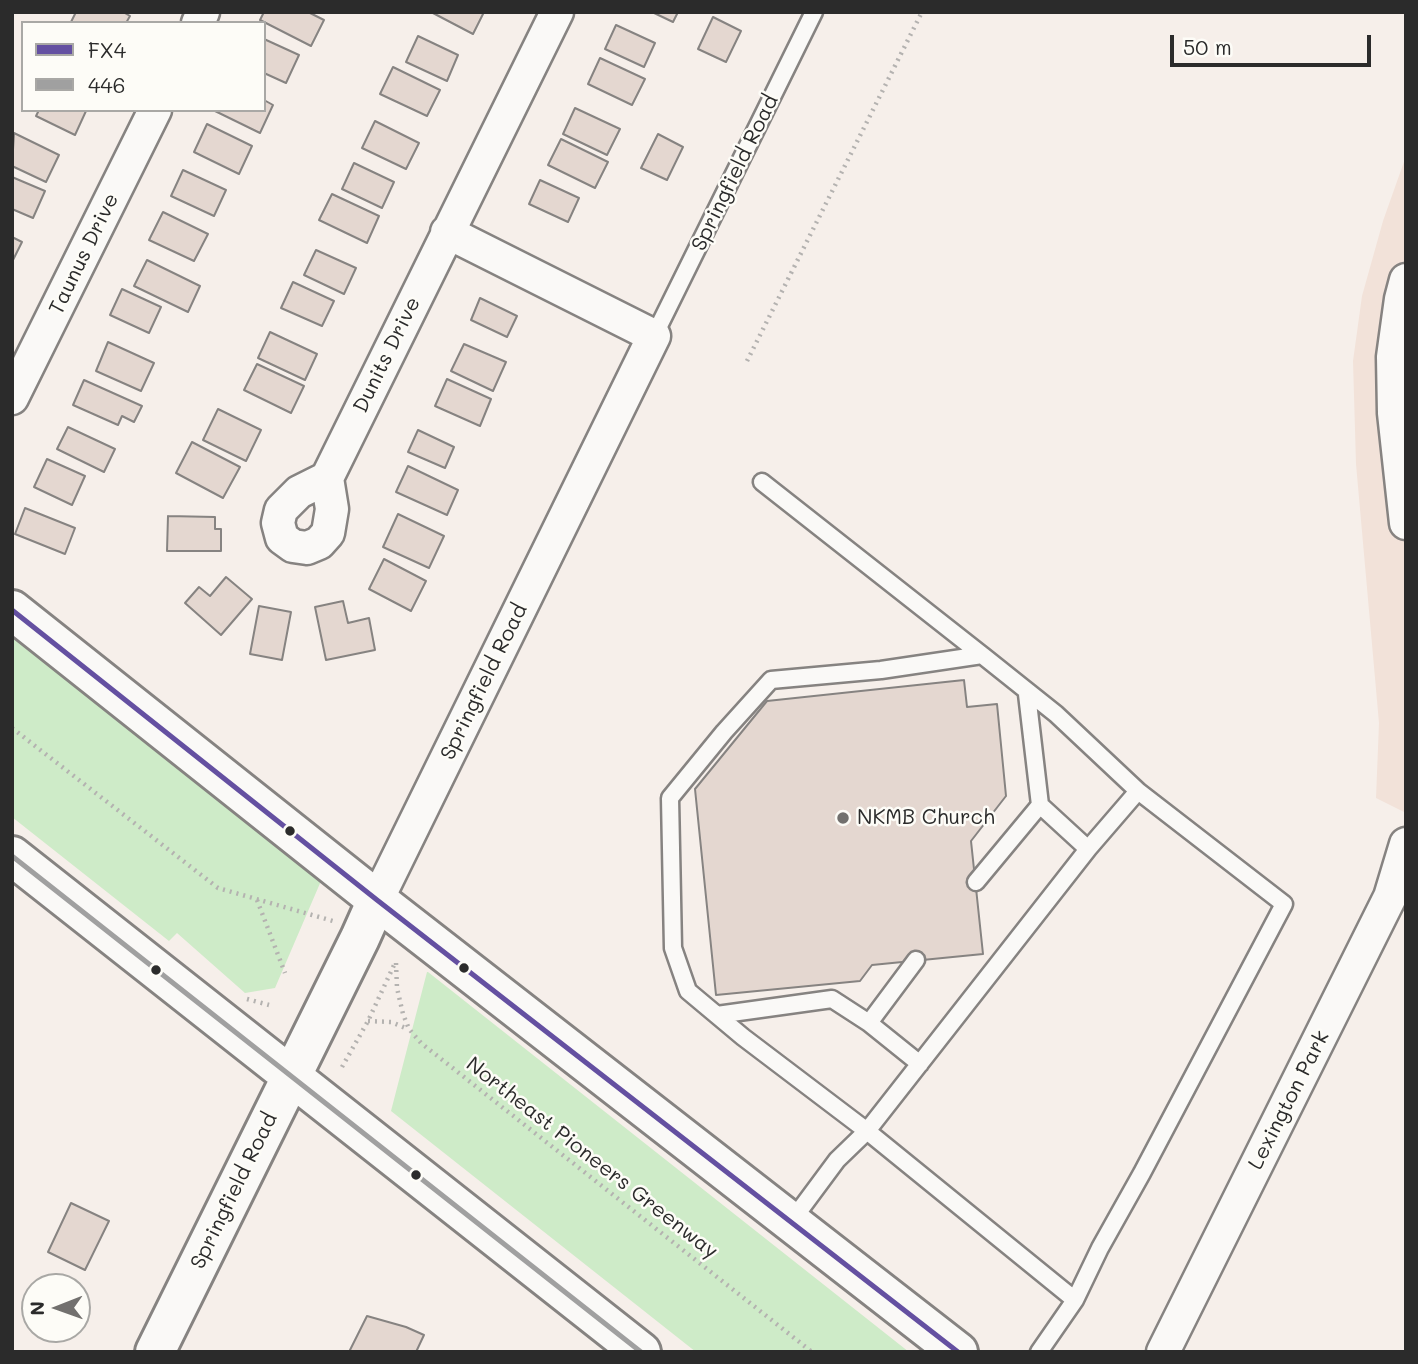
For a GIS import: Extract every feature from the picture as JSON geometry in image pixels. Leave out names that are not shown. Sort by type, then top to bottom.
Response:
[{"type":"street","name":"Dunits Drive","points":[[327,478],[557,12]]},
{"type":"street","name":"Taunus Drive","points":[[12,398],[154,112]]},
{"type":"street","points":[[447,232],[654,336]]},
{"type":"street","points":[[1404,293],[1393,357],[1394,399],[1406,523]]},
{"type":"street","name":"Springfield Road","points":[[155,1352],[654,336]]},
{"type":"street","points":[[12,610],[377,900],[958,1352]]},
{"type":"street","name":"Lexington Park","points":[[1163,1352],[1390,897],[1406,844]]},
{"type":"street","points":[[12,856],[635,1350]]},
{"type":"lane","name":"Springfield Road","points":[[654,336],[814,12]]},
{"type":"lane","points":[[762,482],[1055,714],[1138,791],[1284,904],[1100,1248],[1075,1300],[1039,1352]]},
{"type":"lane","points":[[982,655],[880,670],[771,680],[670,798],[673,948],[688,991],[867,1131],[1075,1300]]},
{"type":"lane","points":[[1027,694],[1040,805],[1088,849]]},
{"type":"lane","points":[[791,1222],[837,1160],[867,1131],[1088,849],[1138,791]]},
{"type":"lane","points":[[976,882],[1040,805]]},
{"type":"lane","points":[[869,1023],[916,960]]},
{"type":"lane","points":[[717,1015],[832,999],[869,1023],[920,1064]]},
{"type":"path","points":[[747,361],[922,12]]},
{"type":"path","points":[[12,728],[218,888],[312,914]]},
{"type":"path","points":[[257,899],[285,973]]},
{"type":"path","name":"Northeast Pioneers Greenway","points":[[368,1021],[396,963],[397,988],[409,1029],[428,1049],[812,1352]]},
{"type":"path","points":[[342,1067],[368,1021],[391,1022],[409,1029]]},
{"type":"shaded area","points":[[1406,156],[1406,813],[1376,798],[1379,723],[1356,464],[1353,361],[1362,296],[1383,221]]},
{"type":"green space","points":[[12,633],[321,881],[275,988],[245,993],[177,933],[169,941],[12,817]]},
{"type":"green space","points":[[427,972],[909,1352],[696,1352],[391,1111]]},
{"type":"building","points":[[76,12],[123,12],[130,16],[127,21],[72,21]]},
{"type":"building","points":[[264,12],[308,12],[324,20],[311,46],[260,20]]},
{"type":"building","points":[[431,12],[484,12],[473,34]]},
{"type":"building","points":[[652,12],[678,12],[673,22]]},
{"type":"building","points":[[713,17],[741,31],[726,62],[698,49]]},
{"type":"building","points":[[616,25],[655,43],[644,67],[605,49]]},
{"type":"building","points":[[418,36],[458,55],[447,81],[406,62]]},
{"type":"building","points":[[266,40],[299,55],[286,83],[266,74]]},
{"type":"building","points":[[600,58],[645,79],[632,105],[588,84]]},
{"type":"building","points":[[393,67],[440,90],[427,116],[380,94]]},
{"type":"building","points":[[266,101],[273,105],[260,133],[217,112],[266,112]]},
{"type":"building","points":[[575,108],[620,129],[607,155],[563,134]]},
{"type":"building","points":[[38,112],[86,112],[75,135],[36,116]]},
{"type":"building","points":[[375,121],[419,143],[406,169],[362,148]]},
{"type":"building","points":[[207,124],[252,146],[239,174],[194,152]]},
{"type":"building","points":[[14,133],[59,155],[46,182],[12,166]]},
{"type":"building","points":[[658,134],[683,147],[667,180],[641,168]]},
{"type":"building","points":[[561,139],[608,162],[595,188],[548,165]]},
{"type":"building","points":[[354,163],[394,182],[382,208],[342,189]]},
{"type":"building","points":[[183,170],[226,190],[214,216],[171,196]]},
{"type":"building","points":[[12,177],[45,191],[33,218],[12,209]]},
{"type":"building","points":[[540,180],[579,198],[568,222],[529,204]]},
{"type":"building","points":[[332,194],[379,216],[367,243],[319,220]]},
{"type":"building","points":[[163,212],[208,234],[194,261],[149,240]]},
{"type":"building","points":[[12,237],[22,242],[12,262]]},
{"type":"building","points":[[316,250],[356,268],[344,294],[304,275]]},
{"type":"building","points":[[147,260],[200,286],[188,312],[134,286]]},
{"type":"building","points":[[293,282],[334,301],[322,326],[281,308]]},
{"type":"building","points":[[122,289],[161,307],[149,333],[110,315]]},
{"type":"building","points":[[480,298],[517,316],[507,337],[471,320]]},
{"type":"building","points":[[270,332],[317,354],[305,380],[258,358]]},
{"type":"building","points":[[108,342],[154,363],[141,391],[96,371]]},
{"type":"building","points":[[464,344],[506,362],[493,391],[451,371]]},
{"type":"building","points":[[257,364],[304,386],[291,413],[244,390]]},
{"type":"building","points":[[447,379],[491,399],[480,426],[435,406]]},
{"type":"building","points":[[84,380],[142,406],[134,422],[122,416],[118,425],[73,405]]},
{"type":"building","points":[[218,409],[261,430],[246,461],[203,440]]},
{"type":"building","points":[[68,427],[115,449],[104,472],[57,449]]},
{"type":"building","points":[[418,430],[454,447],[445,468],[408,452]]},
{"type":"building","points":[[192,442],[240,467],[223,498],[176,473]]},
{"type":"building","points":[[47,459],[85,476],[72,505],[34,487]]},
{"type":"building","points":[[408,466],[458,490],[447,515],[396,492]]},
{"type":"building","points":[[25,508],[75,528],[65,554],[15,534]]},
{"type":"building","points":[[398,514],[444,536],[429,568],[383,547]]},
{"type":"building","points":[[168,516],[215,517],[215,529],[221,529],[221,551],[167,551]]},
{"type":"building","points":[[384,559],[426,581],[411,611],[369,589]]},
{"type":"building","points":[[226,577],[252,599],[221,635],[185,603],[199,587],[210,596]]},
{"type":"building","points":[[343,601],[348,623],[369,618],[375,650],[326,660],[315,607]]},
{"type":"building","points":[[259,606],[291,612],[282,660],[250,654]]},
{"type":"building","name":"NKMB Church","points":[[964,680],[967,707],[997,704],[1006,796],[971,841],[983,954],[872,965],[860,981],[716,995],[695,789],[767,701]]},
{"type":"building","points":[[71,1203],[109,1221],[85,1270],[48,1252]]},
{"type":"building","points":[[367,1316],[424,1335],[416,1352],[349,1352]]},
{"type":"transit line","name":"FX4","points":[[12,610],[377,900],[958,1352]]},
{"type":"transit line","name":"446","points":[[12,856],[641,1352]]},
{"type":"place","name":"NKMB Church","points":[[843,818]]}]
